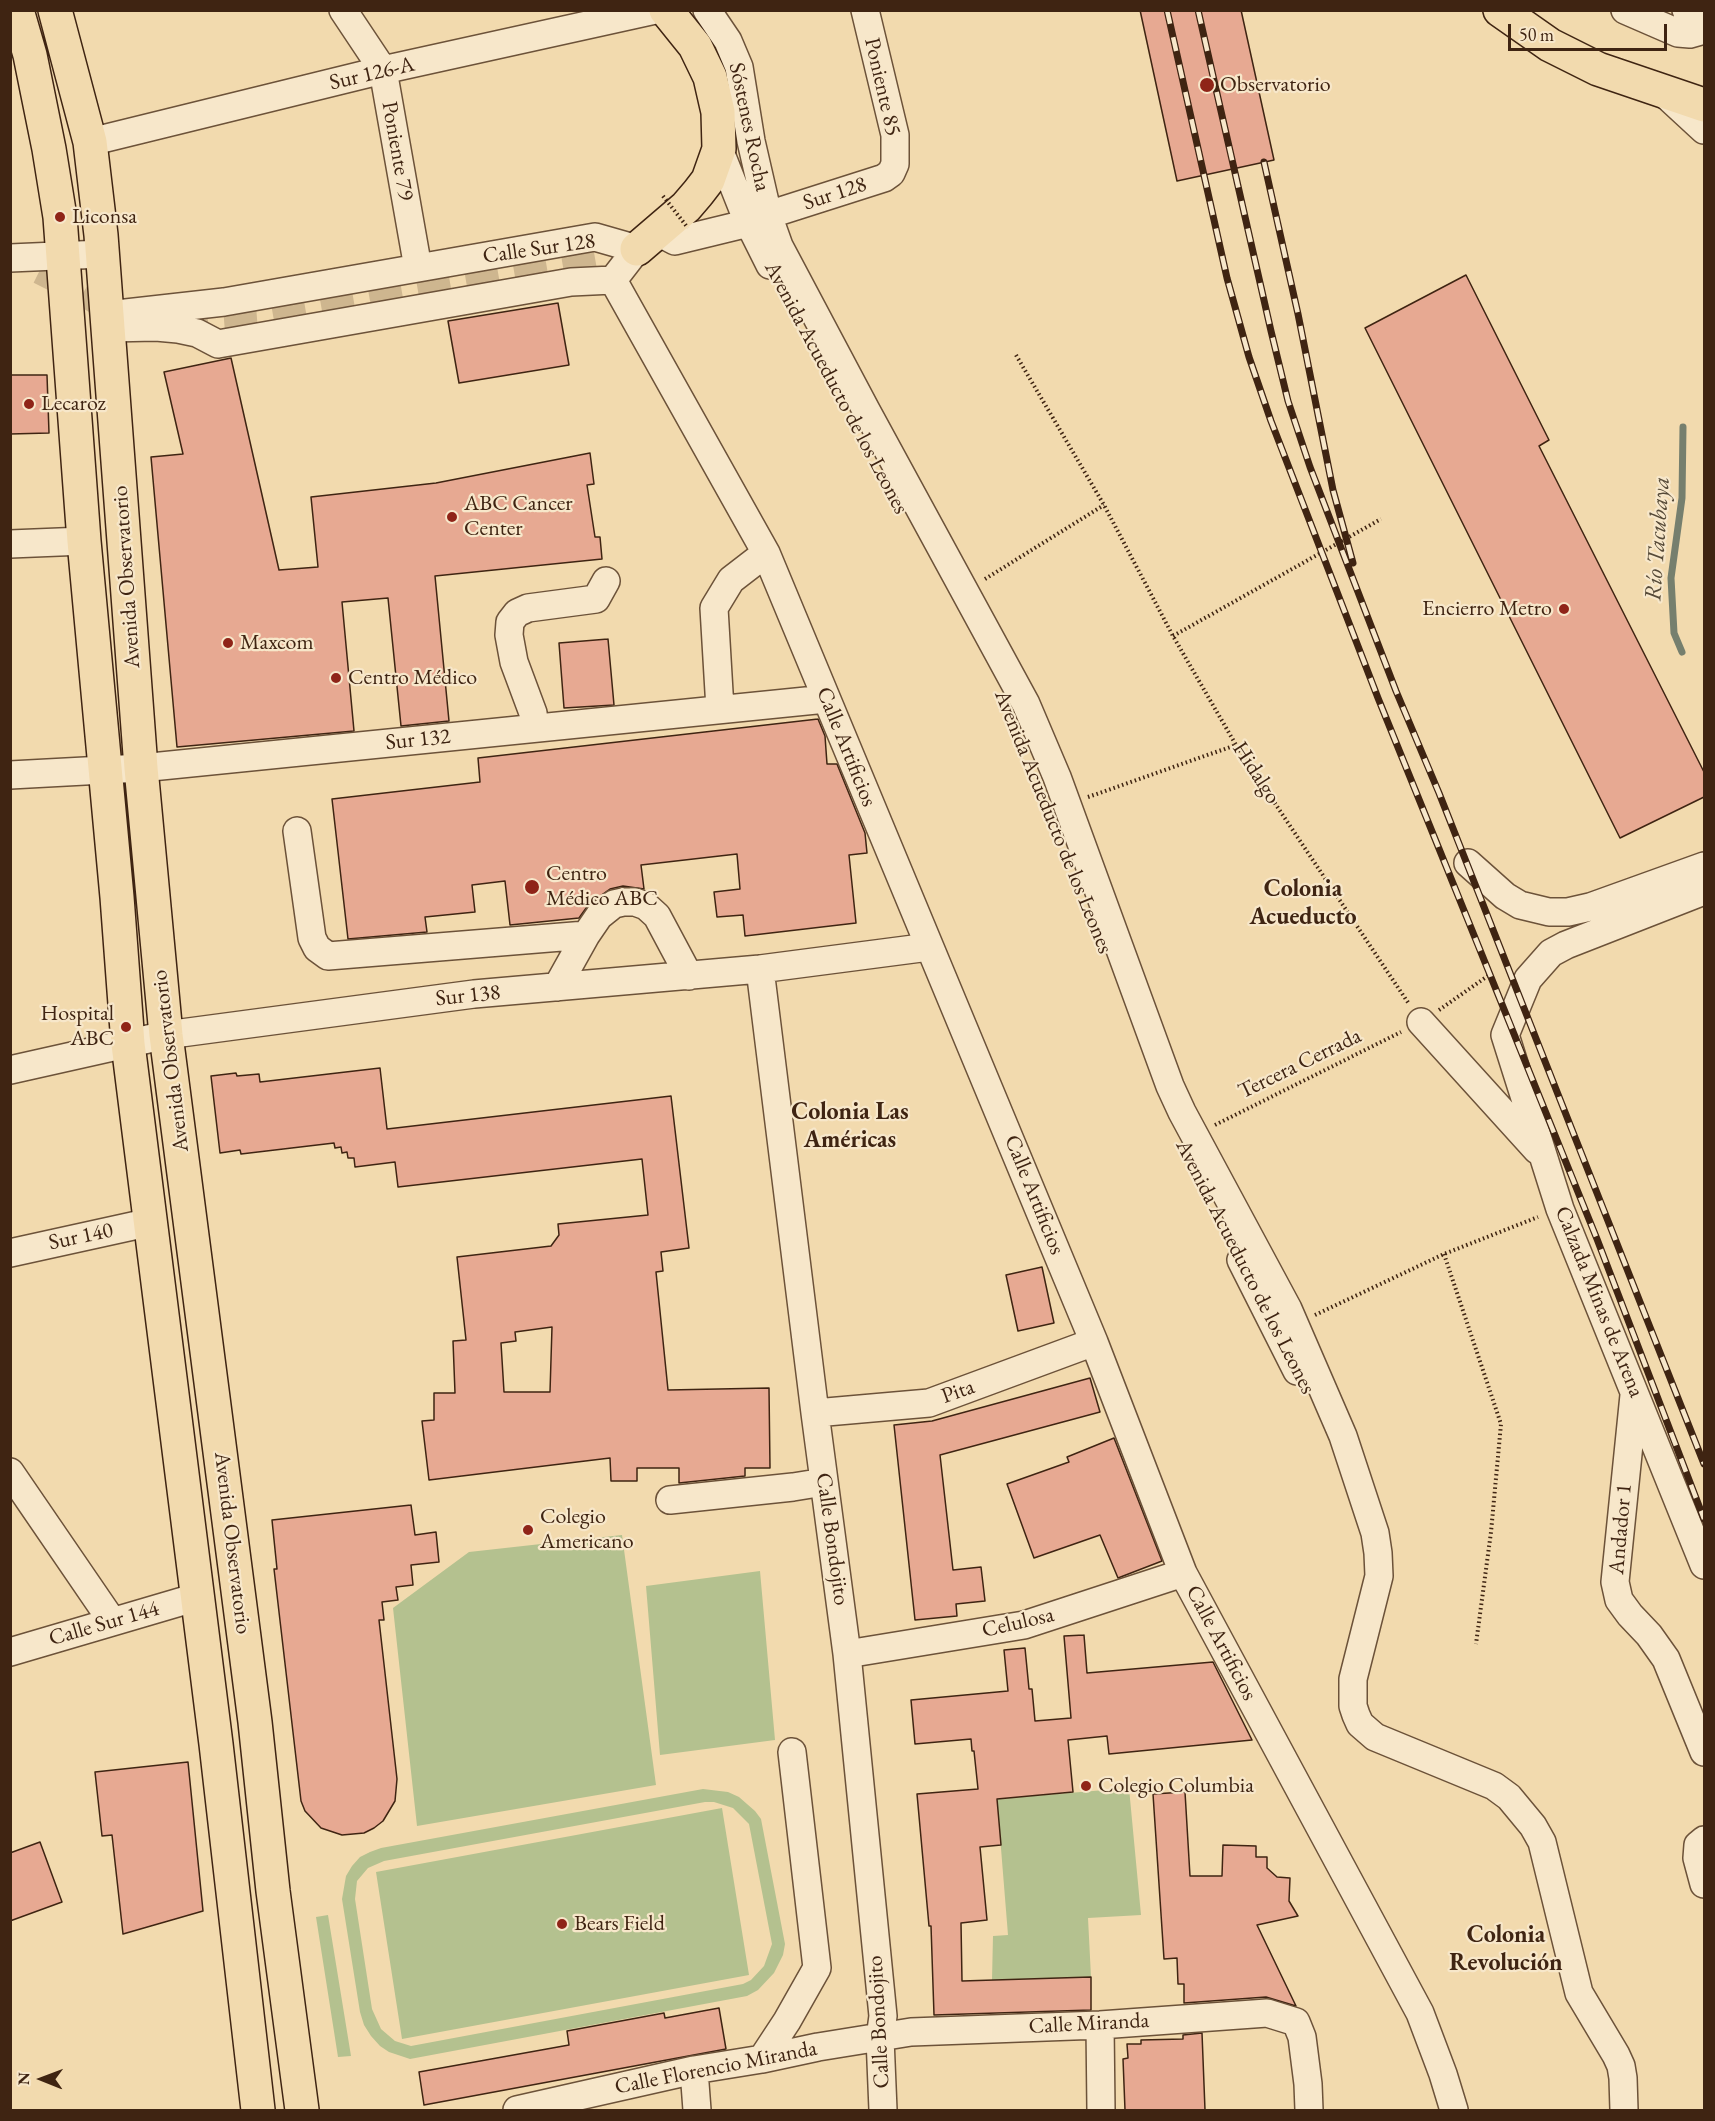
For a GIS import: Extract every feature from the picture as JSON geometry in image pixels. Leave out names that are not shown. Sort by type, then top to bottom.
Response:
[{"type":"main road","name":"Avenida Observatorio","points":[[17,10],[20,50],[50,149],[60,217],[84,541],[117,897],[128,1044],[234,1895],[258,2110]]},
{"type":"main road","name":"Avenida Observatorio","points":[[56,10],[90,142],[109,322],[141,768],[166,1035],[255,1722],[273,1891],[302,2110]]},
{"type":"main road","points":[[646,240],[686,207],[698,193],[708,180],[719,149],[718,112],[710,77],[695,46],[666,10]]},
{"type":"main road","points":[[1500,10],[1550,45],[1598,69],[1704,105]]},
{"type":"main road","points":[[234,1895],[273,1891]]},
{"type":"street","name":"Poniente 79","points":[[343,10],[383,70],[418,268]]},
{"type":"street","name":"Sur 126-A","points":[[90,142],[383,70],[655,10]]},
{"type":"street","name":"Sóstenes Rocha","points":[[706,10],[728,41],[739,67],[751,141],[758,219]]},
{"type":"street","name":"Poniente 85","points":[[865,10],[894,135],[895,164]]},
{"type":"street","points":[[1625,10],[1678,33],[1690,34],[1704,30]]},
{"type":"street","points":[[1686,10],[1704,15]]},
{"type":"street","points":[[1664,93],[1704,130]]},
{"type":"street","name":"Avenida Acueducto de los Leones","points":[[719,149],[758,219],[788,265],[1026,704],[1067,805],[1170,1086],[1295,1325],[1334,1414],[1375,1533],[1378,1553],[1379,1576],[1353,1679],[1353,1706],[1360,1724],[1375,1737],[1494,1786],[1516,1804],[1533,1826],[1542,1842],[1578,1994],[1621,2066],[1624,2110]]},
{"type":"street","name":"Sur 128","points":[[646,240],[675,241],[758,219],[884,178],[891,173],[895,164]]},
{"type":"street","name":"Avenida Acueducto de los Leones","points":[[758,219],[850,419],[1013,710],[1161,1099],[1326,1430],[1354,1470]]},
{"type":"street","name":"Calle Sur 128","points":[[109,322],[595,237],[646,240]]},
{"type":"street","name":"Calle Sur 128","points":[[218,344],[570,282],[613,280],[646,240]]},
{"type":"street","points":[[10,258],[102,254]]},
{"type":"street","name":"Calle Artificios","points":[[613,280],[766,553],[1094,1342],[1184,1573],[1420,2013],[1454,2110]]},
{"type":"street","points":[[109,322],[178,329],[196,333],[218,344],[231,321],[229,310],[224,302]]},
{"type":"street","points":[[10,544],[84,541]]},
{"type":"street","points":[[720,710],[714,608],[732,580],[766,553]]},
{"type":"street","points":[[536,728],[533,712],[514,662],[509,635],[510,622],[517,613],[528,608],[596,599],[606,581]]},
{"type":"street","name":"Sur 132","points":[[10,775],[141,768],[826,699]]},
{"type":"street","points":[[297,831],[312,938],[317,948],[328,956],[586,935]]},
{"type":"street","points":[[1468,863],[1505,896],[1520,905],[1549,912],[1568,912],[1590,908],[1704,867]]},
{"type":"street","name":"Calzada Minas de Arena","points":[[1704,891],[1551,953],[1528,979],[1505,1035],[1560,1209],[1704,1565]]},
{"type":"street","points":[[557,987],[599,916],[614,904],[635,902],[646,906],[657,916],[688,976]]},
{"type":"street","name":"Sur 138","points":[[10,1070],[166,1035],[474,994],[760,969],[929,947]]},
{"type":"street","name":"Calle Bondojito","points":[[760,969],[815,1413],[848,1654],[883,2016],[880,2038],[883,2110]]},
{"type":"street","points":[[1422,1022],[1544,1158]]},
{"type":"street","name":"Sur 140","points":[[10,1253],[151,1222]]},
{"type":"street","name":"Pita","points":[[815,1413],[929,1403],[1094,1342]]},
{"type":"street","name":"Andador 1","points":[[1634,1390],[1615,1582],[1619,1600],[1666,1659],[1704,1752]]},
{"type":"street","points":[[10,1472],[112,1621]]},
{"type":"street","points":[[670,1500],[793,1488],[824,1482]]},
{"type":"street","name":"Celulosa","points":[[848,1654],[1024,1625],[1184,1573]]},
{"type":"street","name":"Calle Sur 144","points":[[10,1652],[197,1597]]},
{"type":"street","points":[[762,2059],[817,1968],[792,1752]]},
{"type":"street","points":[[1704,1840],[1698,1845],[1696,1858],[1704,1884]]},
{"type":"street","name":"Calle Miranda","points":[[880,2038],[910,2032],[1100,2025],[1267,2013],[1296,2022],[1302,2037],[1309,2110]]},
{"type":"street","points":[[1100,2025],[1101,2110]]},
{"type":"street","name":"Calle Florencio Miranda","points":[[517,2110],[694,2070],[880,2038]]},
{"type":"street","points":[[694,2070],[697,2110]]},
{"type":"path","points":[[663,196],[688,228]]},
{"type":"path","name":"Hidalgo","points":[[1016,355],[1104,505],[1173,636],[1236,745],[1422,1022]]},
{"type":"path","points":[[965,591],[1104,505]]},
{"type":"path","points":[[1173,636],[1382,519]]},
{"type":"path","points":[[1067,805],[1236,745]]},
{"type":"path","name":"Tercera Cerrada","points":[[1194,1135],[1422,1022],[1492,973]]},
{"type":"path","points":[[1295,1325],[1444,1254],[1560,1209]]},
{"type":"path","points":[[1444,1254],[1501,1424],[1491,1532],[1476,1644]]},
{"type":"green space","points":[[622,1535],[656,1785],[417,1826],[393,1608],[469,1552]]},
{"type":"green space","points":[[760,1571],[775,1740],[660,1755],[646,1586]]},
{"type":"green space","points":[[1129,1788],[1141,1915],[1088,1918],[1091,1977],[992,1980],[993,1936],[1008,1935],[997,1799]]},
{"type":"green space","points":[[703,1789],[728,1792],[739,1797],[761,1819],[785,1944],[783,1955],[774,1973],[758,1990],[747,1996],[410,2059],[389,2052],[380,2046],[364,2025],[342,1899],[346,1876],[352,1866],[360,1857],[381,1848]],"holes":[[[714,1802],[733,1808],[749,1824],[772,1944],[764,1966],[751,1980],[743,1984],[411,2046],[395,2041],[381,2029],[372,2009],[355,1899],[357,1881],[368,1868],[384,1861]]]},
{"type":"green space","name":"Bears Field","points":[[722,1808],[749,1975],[402,2039],[376,1872]]},
{"type":"green space","points":[[328,1915],[351,2056],[338,2057],[316,1917]]},
{"type":"building","name":"Observatorio","points":[[1140,10],[1241,10],[1274,160],[1177,181]]},
{"type":"building","name":"Encierro Metro","points":[[1466,275],[1549,440],[1539,446],[1704,772],[1704,797],[1620,838],[1365,328]]},
{"type":"building","points":[[558,303],[569,365],[459,383],[448,321]]},
{"type":"building","points":[[231,358],[279,570],[318,567],[311,497],[436,483],[590,453],[594,484],[587,485],[595,537],[600,537],[602,559],[435,576],[449,721],[401,726],[388,598],[342,602],[354,731],[177,747],[151,457],[183,454],[164,372]]},
{"type":"building","name":"Lecaroz","points":[[10,375],[47,375],[49,433],[10,434]]},
{"type":"building","points":[[608,639],[614,705],[564,708],[559,643]]},
{"type":"building","points":[[818,719],[825,736],[827,764],[837,764],[865,833],[867,853],[849,855],[856,923],[745,936],[743,915],[717,917],[714,892],[740,889],[737,854],[641,865],[644,889],[623,886],[610,889],[589,904],[579,918],[510,925],[505,881],[472,885],[475,912],[425,917],[427,932],[348,939],[332,799],[480,782],[478,758]]},
{"type":"building","points":[[380,1068],[387,1129],[671,1096],[689,1248],[661,1252],[663,1271],[656,1272],[668,1390],[769,1388],[770,1468],[745,1468],[745,1476],[679,1483],[679,1468],[637,1468],[637,1481],[611,1481],[610,1458],[429,1480],[422,1421],[434,1420],[434,1393],[455,1393],[453,1341],[466,1340],[457,1257],[551,1246],[559,1235],[558,1224],[648,1215],[642,1159],[398,1187],[395,1162],[355,1167],[354,1158],[348,1158],[347,1152],[342,1153],[341,1147],[335,1148],[334,1143],[241,1154],[240,1150],[220,1153],[211,1076],[236,1073],[237,1076],[259,1074],[260,1082]],"holes":[[[552,1327],[550,1392],[504,1392],[501,1343],[516,1341],[515,1332]]]},
{"type":"building","points":[[1042,1267],[1054,1323],[1018,1331],[1006,1275]]},
{"type":"building","points":[[1090,1378],[1100,1412],[940,1455],[953,1570],[981,1567],[985,1601],[956,1604],[957,1616],[915,1620],[894,1425],[932,1421]]},
{"type":"building","points":[[1114,1438],[1162,1561],[1118,1578],[1100,1535],[1034,1558],[1007,1484],[1069,1462],[1067,1457]]},
{"type":"building","points":[[411,1505],[415,1535],[436,1532],[439,1562],[411,1565],[413,1585],[396,1587],[398,1600],[382,1602],[384,1620],[379,1620],[397,1779],[395,1801],[383,1821],[374,1828],[364,1833],[342,1835],[321,1828],[305,1811],[301,1801],[274,1569],[277,1569],[272,1520]]},
{"type":"building","points":[[1084,1635],[1087,1673],[1213,1662],[1252,1740],[1109,1754],[1107,1736],[1068,1740],[1073,1792],[997,1799],[1001,1845],[980,1847],[987,1920],[961,1923],[962,1981],[1091,1977],[1091,2010],[934,2015],[931,1926],[929,1926],[917,1794],[978,1789],[971,1739],[915,1744],[911,1700],[1008,1691],[1004,1650],[1025,1648],[1035,1721],[1071,1718],[1064,1636]]},
{"type":"building","points":[[188,1762],[203,1911],[123,1934],[112,1835],[102,1836],[95,1772]]},
{"type":"building","points":[[1185,1792],[1190,1876],[1222,1876],[1223,1845],[1256,1846],[1256,1857],[1267,1857],[1267,1868],[1277,1877],[1290,1878],[1289,1901],[1298,1916],[1257,1925],[1296,2006],[1266,1997],[1184,2003],[1184,1984],[1178,1984],[1177,1958],[1164,1959],[1153,1794]]},
{"type":"building","points":[[40,1842],[62,1902],[10,1921],[10,1853]]},
{"type":"building","points":[[719,2008],[726,2049],[424,2105],[419,2072],[569,2045],[567,2031],[664,2013],[665,2018]]},
{"type":"building","points":[[1202,2033],[1205,2110],[1125,2110],[1123,2059],[1128,2058],[1127,2044],[1141,2044],[1141,2040],[1183,2039],[1183,2035]]},
{"type":"waterway","name":"Río Tacubaya","points":[[1682,652],[1674,633],[1671,578],[1682,498],[1683,427]]},
{"type":"tunnel","points":[[41,268],[83,289],[124,314],[143,320],[169,322],[257,315],[637,249]]},
{"type":"railway","points":[[1167,10],[1227,278],[1249,357],[1271,421],[1378,698],[1597,1239],[1704,1519]]},
{"type":"railway","points":[[1198,10],[1288,401],[1310,467],[1396,691],[1439,793],[1704,1464]]},
{"type":"railway","points":[[1264,162],[1298,314],[1333,490],[1353,563]]},
{"type":"place","name":"Observatorio","points":[[1207,85]]},
{"type":"place","name":"Liconsa","points":[[60,217]]},
{"type":"place","name":"Lecaroz","points":[[29,404]]},
{"type":"place","name":"ABC Cancer Center","points":[[452,517]]},
{"type":"place","name":"Encierro Metro","points":[[1564,609]]},
{"type":"place","name":"Maxcom","points":[[228,643]]},
{"type":"place","name":"Centro Médico","points":[[336,678]]},
{"type":"place","name":"Centro Médico ABC","points":[[532,887]]},
{"type":"place","name":"Hospital ABC","points":[[126,1027]]},
{"type":"place","name":"Colegio Americano","points":[[528,1530]]},
{"type":"place","name":"Colegio Columbia","points":[[1086,1786]]},
{"type":"place","name":"Bears Field","points":[[562,1924]]},
{"type":"district","name":"Colonia Acueducto","points":[[1303,903]]},
{"type":"district","name":"Colonia Las Américas","points":[[850,1126]]},
{"type":"district","name":"Colonia Revolución","points":[[1506,1949]]}]
